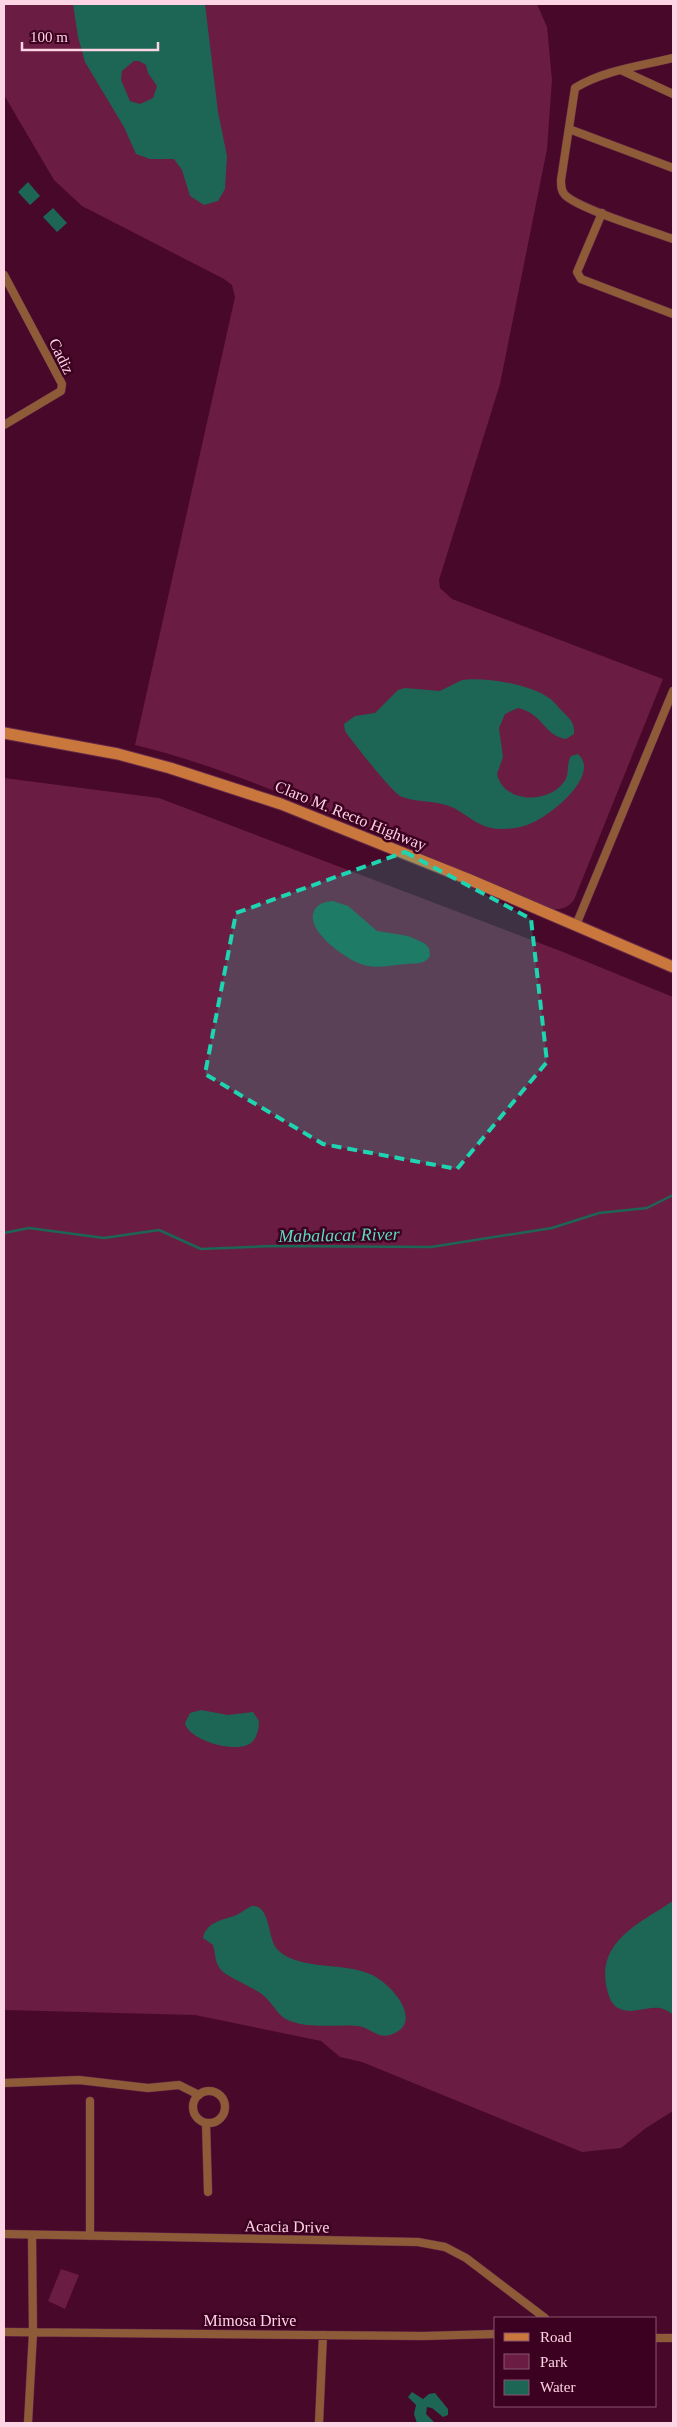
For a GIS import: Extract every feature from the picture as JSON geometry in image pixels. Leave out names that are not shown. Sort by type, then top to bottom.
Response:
[{"type":"main road","name":"Claro M. Recto Highway","points":[[4,733],[118,754],[247,792],[468,879],[673,967]]},
{"type":"street","points":[[673,58],[587,80],[575,88],[561,180],[562,190],[566,196],[602,213],[673,239]]},
{"type":"street","points":[[622,71],[673,94]]},
{"type":"street","points":[[569,129],[673,168]]},
{"type":"street","points":[[602,213],[577,272],[581,279],[673,314]]},
{"type":"street","name":"Cadiz","points":[[4,276],[62,384],[61,391],[4,425]]},
{"type":"street","points":[[576,925],[673,691]]},
{"type":"street","points":[[4,2083],[80,2080],[148,2088],[180,2084],[199,2095],[214,2092],[224,2103],[221,2118],[206,2123],[197,2118],[193,2108],[199,2095]]},
{"type":"street","points":[[90,2101],[90,2236]]},
{"type":"street","points":[[206,2123],[208,2192]]},
{"type":"street","name":"Acacia Drive","points":[[4,2234],[418,2242],[446,2246],[466,2258],[544,2317]]},
{"type":"street","points":[[28,2423],[33,2332],[32,2235]]},
{"type":"street","name":"Mimosa Drive","points":[[4,2332],[424,2336],[494,2334]]},
{"type":"street","points":[[319,2423],[323,2334]]},
{"type":"street","points":[[657,2338],[673,2338]]},
{"type":"highlighted area","points":[[405,852],[531,919],[547,1062],[457,1169],[323,1144],[205,1074],[236,913]]},
{"type":"green space","points":[[4,4],[537,4],[547,27],[552,80],[547,149],[500,384],[439,580],[440,588],[452,599],[663,679],[574,900],[568,906],[559,909],[547,908],[277,792],[193,761],[135,745],[235,297],[232,285],[224,279],[82,206],[54,180],[4,95]]},
{"type":"green space","points":[[4,778],[159,798],[563,952],[673,997],[673,2111],[646,2128],[621,2148],[582,2152],[362,2062],[340,2057],[321,2041],[195,2015],[4,2010]]},
{"type":"green space","points":[[61,2269],[79,2275],[65,2309],[48,2301]]},
{"type":"water","points":[[73,4],[205,4],[218,112],[227,156],[225,189],[218,201],[204,205],[190,196],[182,170],[174,159],[150,159],[136,154],[124,127],[85,62],[78,37]],"holes":[[[134,61],[139,61],[146,65],[148,73],[157,86],[153,98],[140,104],[130,101],[121,80],[122,71]]]},
{"type":"water","points":[[28,182],[40,196],[30,205],[18,192]]},
{"type":"water","points":[[53,208],[67,223],[57,232],[43,217]]},
{"type":"water","points":[[462,680],[495,681],[531,689],[551,699],[572,722],[574,734],[566,739],[553,734],[533,715],[518,708],[505,714],[499,728],[503,757],[497,774],[501,784],[517,796],[527,798],[548,794],[564,782],[571,756],[578,754],[583,763],[583,772],[579,783],[562,803],[542,818],[514,828],[487,827],[448,805],[402,797],[382,777],[345,731],[344,724],[355,716],[375,713],[398,690],[405,688],[440,691]]},
{"type":"water","points":[[333,901],[348,906],[377,931],[408,936],[424,943],[429,948],[430,956],[420,963],[380,967],[364,965],[348,957],[321,936],[313,919],[314,911],[318,906],[325,902]]},
{"type":"water","points":[[201,1710],[228,1715],[253,1712],[259,1721],[256,1736],[251,1743],[235,1747],[214,1744],[204,1740],[188,1729],[185,1723],[190,1713]]},
{"type":"water","points":[[673,1901],[673,2015],[659,2008],[632,2011],[618,2008],[611,2001],[606,1985],[605,1969],[609,1956],[625,1934]]},
{"type":"water","points":[[252,1906],[258,1907],[263,1911],[274,1944],[280,1952],[295,1960],[307,1963],[362,1971],[378,1978],[387,1985],[401,2003],[405,2013],[405,2022],[401,2029],[386,2036],[358,2026],[315,2026],[290,2021],[282,2016],[263,1995],[224,1973],[217,1964],[213,1945],[203,1938],[205,1933],[215,1923]]},
{"type":"water","points":[[412,2392],[423,2399],[429,2394],[435,2393],[448,2409],[448,2415],[443,2417],[432,2408],[427,2407],[426,2414],[435,2423],[417,2423],[414,2414],[416,2405],[408,2397]]},
{"type":"waterway","name":"Mabalacat River","points":[[4,1233],[29,1228],[104,1238],[159,1230],[201,1249],[271,1246],[431,1247],[552,1228],[599,1213],[647,1208],[673,1195]]}]
